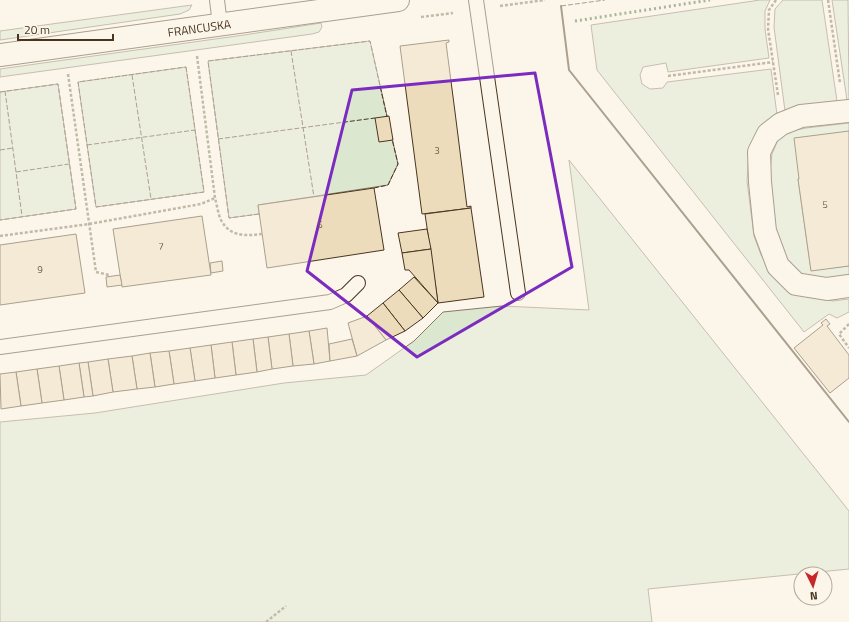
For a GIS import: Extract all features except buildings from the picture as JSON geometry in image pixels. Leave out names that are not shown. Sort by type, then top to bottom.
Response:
[{"type":"street","name":"FRANCUSKA","points":[[0,55],[398,0]]},
{"type":"street","points":[[847,111],[801,116],[781,124],[768,134],[759,152],[760,182],[765,231],[778,266],[796,284],[827,289],[849,286]]},
{"type":"lane","points":[[217,0],[220,25]]},
{"type":"lane","points":[[477,5],[518,293]]},
{"type":"lane","points":[[0,347],[330,302],[346,295],[358,283]]},
{"type":"path","points":[[417,18],[477,5],[545,0]]},
{"type":"path","points":[[776,0],[769,10],[768,29],[781,124]]},
{"type":"path","points":[[828,0],[847,111]]},
{"type":"path","points":[[197,54],[215,198],[221,220],[233,233],[248,236],[262,234]]},
{"type":"path","points":[[668,76],[773,62]]},
{"type":"path","points":[[68,71],[96,272],[108,275]]},
{"type":"path","points":[[0,236],[89,224],[201,204],[215,198]]},
{"type":"path","points":[[849,324],[839,334],[849,348]]},
{"type":"path","points":[[266,622],[286,606]]},
{"type":"highlighted area","points":[[535,73],[572,267],[417,357],[307,271],[352,90]]},
{"type":"green space","points":[[760,0],[770,0],[765,11],[765,29],[769,58],[668,72],[666,63],[643,67],[640,75],[642,84],[650,89],[663,88],[667,82],[771,69],[777,115],[749,152],[747,181],[754,236],[761,255],[776,279],[803,295],[833,301],[849,299],[849,312],[837,318],[829,314],[804,332],[597,70],[591,25]]},
{"type":"green space","points":[[783,0],[822,0],[837,101],[798,107],[785,111],[774,27],[775,9]]},
{"type":"green space","points":[[832,0],[848,0],[849,100],[847,100]]},
{"type":"green space","points":[[192,5],[189,10],[180,14],[0,40],[0,31]]},
{"type":"green space","points":[[321,23],[322,27],[319,32],[312,34],[0,77],[0,69]]},
{"type":"green space","points":[[370,41],[398,164],[388,185],[258,205],[259,214],[229,218],[208,61]]},
{"type":"green space","points":[[186,67],[204,192],[96,207],[78,82]]},
{"type":"green space","points":[[58,84],[76,209],[0,220],[0,92]]},
{"type":"green space","points":[[849,123],[849,131],[798,179],[811,270],[849,266],[849,276],[811,280],[790,267],[774,228],[769,178],[772,154],[778,140],[786,132]]},
{"type":"green space","points":[[569,160],[849,511],[849,569],[833,571],[833,566],[793,566],[793,575],[648,589],[652,622],[0,622],[0,422],[95,413],[284,383],[366,375],[414,341],[443,312],[502,306],[589,310]]},
{"type":"hedge","points":[[575,21],[710,0]]},
{"type":"fence","points":[[561,6],[605,0]]},
{"type":"fence","points":[[259,214],[229,218],[208,61],[370,41],[387,117]]},
{"type":"fence","points":[[291,51],[314,197]]},
{"type":"fence","points":[[186,67],[204,192],[96,207],[78,82],[186,67]]},
{"type":"fence","points":[[132,75],[151,199]]},
{"type":"fence","points":[[0,92],[58,84],[76,209],[0,220]]},
{"type":"fence","points":[[5,91],[22,216]]},
{"type":"fence","points":[[218,139],[375,118]]},
{"type":"fence","points":[[87,145],[195,130]]},
{"type":"fence","points":[[374,188],[388,185],[398,164],[392,139]]},
{"type":"fence","points":[[0,150],[13,148]]},
{"type":"fence","points":[[16,172],[69,164]]},
{"type":"wall","points":[[561,6],[569,70],[849,422]]}]
